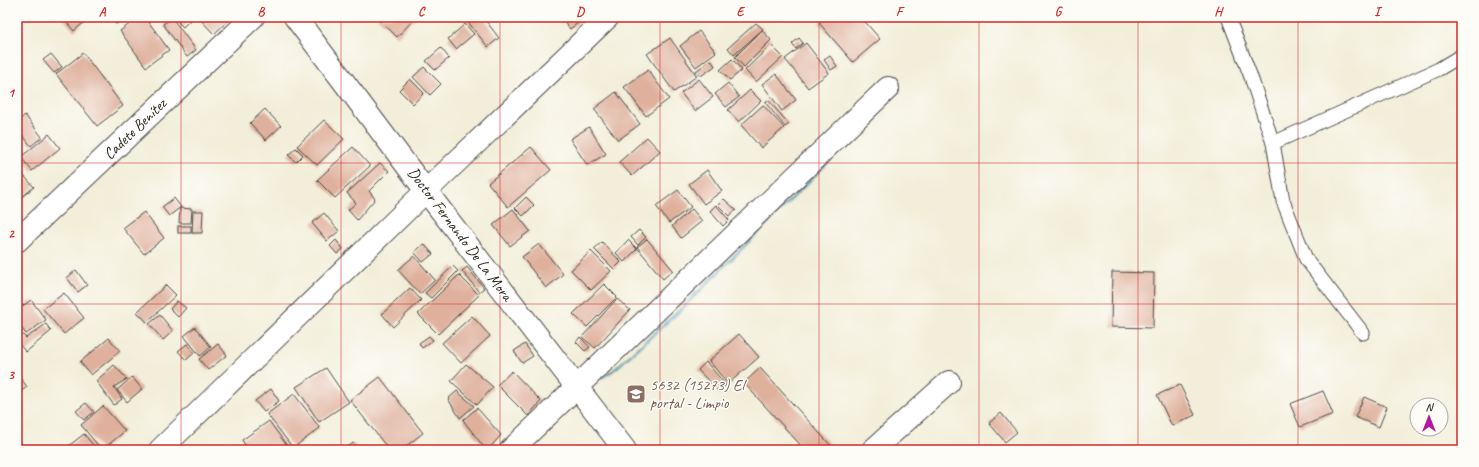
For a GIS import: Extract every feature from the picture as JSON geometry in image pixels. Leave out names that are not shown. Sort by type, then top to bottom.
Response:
[{"type":"street","name":"Cadete Benítez","points":[[17,241],[253,17]]},
{"type":"street","name":"Doctor Fernando De La Mora","points":[[295,17],[426,191],[625,450]]},
{"type":"street","points":[[160,450],[426,191],[608,17]]},
{"type":"street","points":[[511,450],[888,88]]},
{"type":"street","points":[[873,450],[949,382]]},
{"type":"lane","points":[[1228,17],[1251,77],[1273,143],[1283,201],[1306,259],[1363,333]]},
{"type":"lane","points":[[1273,143],[1439,69],[1462,56]]},
{"type":"water","points":[[900,89],[901,90],[684,308],[615,370],[601,379],[600,378],[614,369],[683,306]]},
{"type":"building","points":[[62,17],[90,17],[74,31]]},
{"type":"building","points":[[111,17],[127,17],[116,24]]},
{"type":"building","points":[[139,17],[145,17],[169,50],[146,67],[120,31]]},
{"type":"building","points":[[173,17],[187,17],[190,20],[183,27]]},
{"type":"building","points":[[198,17],[232,17],[214,34]]},
{"type":"building","points":[[377,17],[416,17],[397,37]]},
{"type":"building","points":[[464,17],[483,17],[499,38],[488,47]]},
{"type":"building","points":[[561,17],[586,17],[570,29]]},
{"type":"building","points":[[826,17],[861,17],[880,39],[853,62],[819,23]]},
{"type":"building","points":[[172,18],[196,50],[187,57],[163,24]]},
{"type":"building","points":[[756,23],[763,29],[734,55],[728,48]]},
{"type":"building","points":[[465,24],[474,34],[456,49],[448,39]]},
{"type":"building","points":[[762,30],[771,40],[744,67],[735,57]]},
{"type":"building","points":[[699,31],[716,52],[696,67],[680,46]]},
{"type":"building","points":[[670,38],[697,76],[674,92],[647,54]]},
{"type":"building","points":[[799,38],[803,43],[796,49],[792,44]]},
{"type":"building","points":[[806,43],[829,73],[808,88],[785,59]]},
{"type":"building","points":[[771,45],[783,57],[756,82],[745,70]]},
{"type":"building","points":[[441,48],[449,58],[435,70],[426,61]]},
{"type":"building","points":[[83,53],[123,106],[97,126],[56,74]]},
{"type":"building","points":[[51,54],[62,67],[54,73],[43,60]]},
{"type":"building","points":[[830,56],[837,66],[831,70],[824,60]]},
{"type":"building","points":[[732,59],[742,70],[730,80],[720,70]]},
{"type":"building","points":[[711,60],[715,66],[701,76],[696,71]]},
{"type":"building","points":[[424,67],[441,84],[430,95],[413,77]]},
{"type":"building","points":[[648,70],[669,99],[646,116],[624,87]]},
{"type":"building","points":[[776,74],[796,100],[782,111],[762,84]]},
{"type":"building","points":[[410,79],[424,93],[413,104],[399,90]]},
{"type":"building","points":[[699,79],[713,97],[695,111],[681,93]]},
{"type":"building","points":[[728,83],[739,97],[726,107],[715,94]]},
{"type":"building","points":[[750,90],[761,101],[739,122],[728,110]]},
{"type":"building","points":[[616,92],[640,124],[618,140],[594,109]]},
{"type":"building","points":[[768,100],[789,124],[785,127],[765,102]]},
{"type":"building","points":[[763,105],[784,128],[761,148],[741,125]]},
{"type":"building","points":[[265,109],[281,126],[266,140],[250,123]]},
{"type":"building","points":[[25,115],[42,137],[31,146],[17,128],[17,122]]},
{"type":"building","points":[[324,120],[344,139],[317,165],[297,146]]},
{"type":"building","points":[[589,127],[606,154],[587,165],[570,139]]},
{"type":"building","points":[[49,134],[60,148],[32,171],[21,157]]},
{"type":"building","points":[[647,137],[660,151],[632,176],[619,162]]},
{"type":"building","points":[[353,147],[370,166],[335,198],[317,180]]},
{"type":"building","points":[[531,147],[551,170],[508,207],[488,183]]},
{"type":"building","points":[[296,148],[303,155],[296,162],[288,155]]},
{"type":"building","points":[[380,163],[389,171],[369,191],[375,199],[357,220],[348,210],[356,203],[347,193]]},
{"type":"building","points":[[17,168],[34,187],[17,201]]},
{"type":"building","points":[[707,170],[722,191],[704,204],[689,184]]},
{"type":"building","points":[[678,190],[691,207],[669,223],[656,206]]},
{"type":"building","points":[[526,197],[534,205],[523,216],[515,208]]},
{"type":"building","points":[[174,198],[181,207],[169,216],[162,207]]},
{"type":"building","points":[[724,199],[736,210],[729,216],[718,205]]},
{"type":"building","points":[[716,205],[729,220],[723,226],[710,211]]},
{"type":"building","points":[[180,208],[192,209],[191,223],[179,223]]},
{"type":"building","points":[[513,209],[530,231],[510,246],[493,225]]},
{"type":"building","points":[[692,209],[702,221],[681,238],[672,226]]},
{"type":"building","points":[[193,211],[203,211],[202,233],[192,233]]},
{"type":"building","points":[[144,212],[164,238],[144,254],[123,228]]},
{"type":"building","points":[[324,213],[339,231],[327,241],[312,223]]},
{"type":"building","points":[[178,226],[191,226],[191,233],[178,233]]},
{"type":"building","points":[[639,230],[646,237],[638,245],[631,237]]},
{"type":"building","points":[[647,239],[673,270],[663,279],[637,247]]},
{"type":"building","points":[[336,240],[343,249],[337,254],[330,246]]},
{"type":"building","points":[[628,240],[637,249],[624,262],[616,253]]},
{"type":"building","points":[[602,242],[621,262],[614,269],[594,249]]},
{"type":"building","points":[[424,244],[433,254],[423,262],[414,252]]},
{"type":"building","points":[[539,244],[563,274],[546,288],[522,257]]},
{"type":"building","points":[[591,251],[611,271],[591,290],[571,270]]},
{"type":"building","points":[[414,256],[435,280],[420,294],[398,270]]},
{"type":"building","points":[[453,266],[458,271],[431,298],[425,293]]},
{"type":"building","points":[[467,267],[484,288],[479,292],[462,271]]},
{"type":"building","points":[[76,270],[87,285],[78,292],[67,278]]},
{"type":"building","points":[[1112,272],[1154,273],[1153,328],[1111,327]]},
{"type":"building","points":[[459,275],[479,295],[438,334],[418,314]]},
{"type":"building","points":[[604,284],[617,297],[587,327],[573,314]]},
{"type":"building","points":[[166,285],[176,295],[147,322],[137,312]]},
{"type":"building","points":[[410,288],[421,300],[393,327],[382,314]]},
{"type":"building","points":[[64,293],[84,318],[64,334],[43,309]]},
{"type":"building","points":[[617,299],[630,310],[595,348],[582,337]]},
{"type":"building","points":[[31,300],[46,320],[26,334],[17,322],[17,310]]},
{"type":"building","points":[[177,301],[186,308],[178,317],[170,309]]},
{"type":"building","points":[[160,315],[173,331],[163,340],[149,324]]},
{"type":"building","points":[[472,316],[490,336],[461,363],[442,343]]},
{"type":"building","points":[[46,324],[51,331],[26,352],[17,342],[17,329],[26,338]]},
{"type":"building","points":[[195,327],[211,347],[200,356],[184,336]]},
{"type":"building","points":[[739,334],[759,357],[728,384],[709,361]]},
{"type":"building","points":[[429,336],[433,340],[422,348],[419,343]]},
{"type":"building","points":[[580,337],[590,347],[585,351],[576,342]]},
{"type":"building","points":[[109,338],[120,351],[91,375],[80,362]]},
{"type":"building","points":[[187,344],[194,353],[186,360],[178,351]]},
{"type":"building","points":[[218,344],[227,355],[208,370],[199,359]]},
{"type":"building","points":[[525,344],[533,356],[522,363],[514,351]]},
{"type":"building","points":[[706,362],[726,385],[719,392],[698,370]]},
{"type":"building","points":[[466,364],[493,387],[477,405],[451,381]]},
{"type":"building","points":[[114,365],[127,379],[114,387],[122,399],[114,405],[96,381]]},
{"type":"building","points":[[326,368],[349,402],[319,422],[296,387]]},
{"type":"building","points":[[760,368],[835,450],[805,450],[744,383]]},
{"type":"building","points":[[512,371],[541,401],[528,416],[497,385]]},
{"type":"building","points":[[20,377],[27,387],[17,394],[17,379]]},
{"type":"building","points":[[132,377],[142,389],[127,402],[117,390]]},
{"type":"building","points":[[380,377],[423,433],[401,450],[389,450],[350,400]]},
{"type":"building","points":[[1180,385],[1195,415],[1172,426],[1157,395]]},
{"type":"building","points":[[271,389],[279,401],[264,412],[255,401]]},
{"type":"building","points":[[457,391],[474,406],[460,418],[448,399]]},
{"type":"building","points":[[1323,391],[1333,414],[1300,427],[1290,404]]},
{"type":"building","points":[[294,394],[320,428],[293,448],[267,414]]},
{"type":"building","points":[[1364,397],[1387,407],[1379,427],[1355,417]]},
{"type":"building","points":[[86,403],[94,412],[84,420],[76,411]]},
{"type":"building","points":[[103,406],[125,431],[102,450],[81,425]]},
{"type":"building","points":[[477,408],[501,435],[488,450],[486,450],[463,420]]},
{"type":"building","points":[[1001,413],[1017,432],[1005,442],[989,423]]},
{"type":"building","points":[[269,421],[290,450],[248,450],[242,440]]},
{"type":"building","points":[[84,434],[97,450],[68,450],[66,448]]},
{"type":"building","points":[[17,435],[25,450],[17,450]]},
{"type":"building","points":[[353,443],[359,450],[344,450]]},
{"type":"place","name":"5632 (15273) El portal - Limpio","points":[[636,394]]}]
